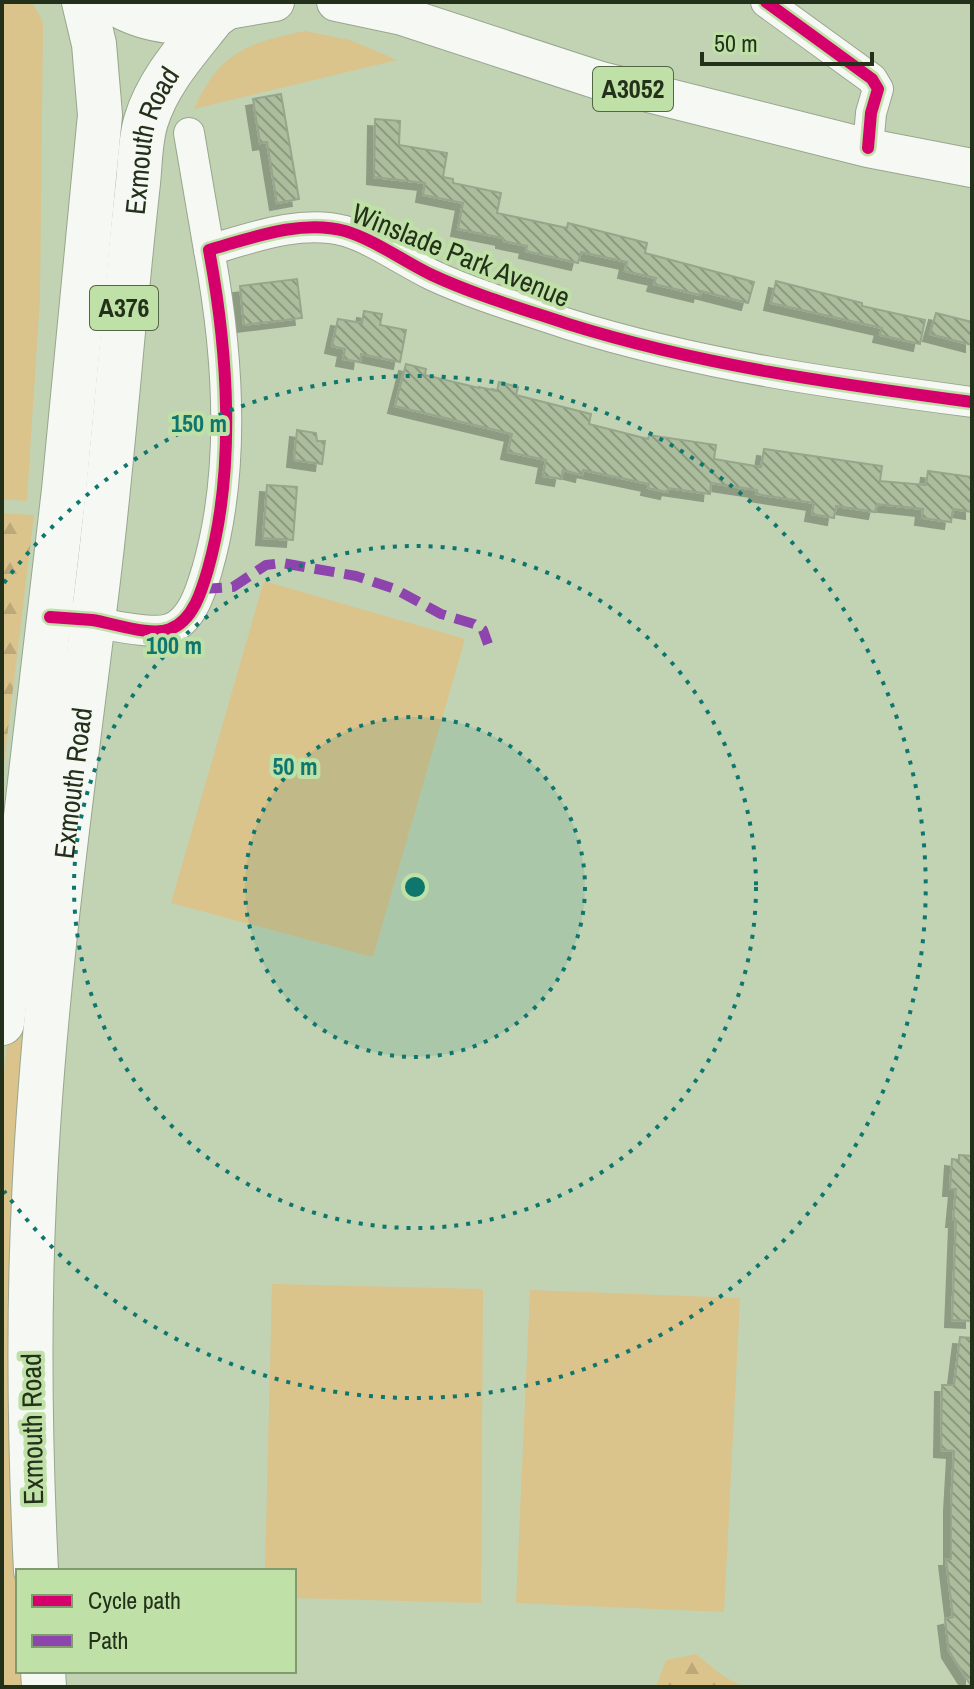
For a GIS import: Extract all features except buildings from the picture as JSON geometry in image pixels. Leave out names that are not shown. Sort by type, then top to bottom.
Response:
[{"type":"highway","name":"Exmouth Road","points":[[2,1023],[50,617],[100,115],[94,44],[84,2]]},
{"type":"highway","points":[[113,2],[131,12],[159,19],[189,21],[219,8]]},
{"type":"highway","name":"Exmouth Road","points":[[36,1569],[29,1400],[34,1198],[45,1044],[146,121],[165,81],[219,8]]},
{"type":"main road","points":[[219,8],[275,2]]},
{"type":"main road","name":"A3052","points":[[336,2],[390,9],[601,81],[868,148],[972,168]]},
{"type":"street","points":[[766,2],[872,79],[878,89],[871,113],[868,148]]},
{"type":"street","points":[[50,617],[93,620],[152,631],[171,629],[188,615],[202,589],[217,535],[226,466],[223,370],[209,250],[189,133]]},
{"type":"street","name":"Winslade Park Avenue","points":[[209,250],[286,230],[315,228],[345,231],[433,276],[569,324],[656,350],[829,381],[972,402]]},
{"type":"green space","points":[[2,2],[32,2],[43,22],[40,296],[27,501],[2,499]]},
{"type":"green space","points":[[305,31],[350,40],[397,60],[194,109],[214,74],[237,53],[267,40]]},
{"type":"green space","points":[[2,513],[34,515],[2,780]]},
{"type":"green space","points":[[264,581],[465,639],[373,957],[171,903]]},
{"type":"green space","points":[[66,707],[16,1569],[16,1673],[29,1673],[30,1687],[2,1687],[2,1090],[10,1019]]},
{"type":"green space","points":[[272,1284],[483,1289],[481,1603],[296,1598],[296,1569],[265,1569]]},
{"type":"green space","points":[[530,1290],[740,1298],[724,1612],[516,1603]]},
{"type":"green space","points":[[696,1654],[723,1676],[744,1687],[656,1687],[666,1660]]},
{"type":"marked path","points":[[202,589],[233,587],[266,565],[282,563],[356,576],[395,589],[441,614],[474,624],[483,630],[488,644]]},
{"type":"cycle path","points":[[766,2],[872,79],[878,89],[871,113],[868,148]]},
{"type":"cycle path","points":[[50,617],[162,631],[178,625],[191,612],[206,577],[217,531],[226,451],[221,329],[209,250],[276,232],[311,227],[345,231],[378,245],[432,275],[482,295],[568,324],[667,351],[819,380],[972,402]]}]
